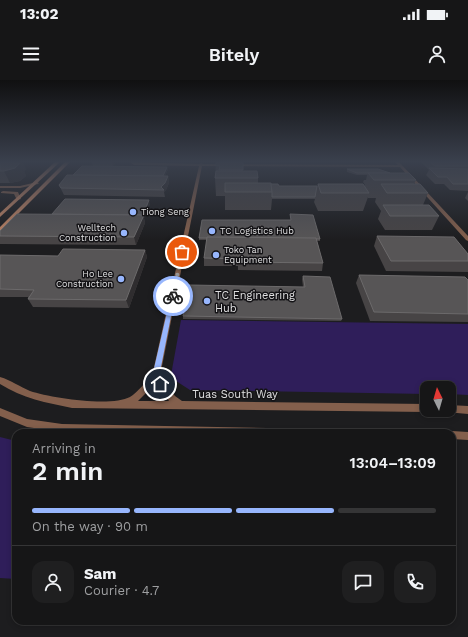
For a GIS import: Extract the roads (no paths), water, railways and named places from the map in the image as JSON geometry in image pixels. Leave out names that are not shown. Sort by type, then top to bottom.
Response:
[{"type":"street","points":[[0,216],[31,188]]},
{"type":"street","points":[[0,230],[42,188]]},
{"type":"street","points":[[119,406],[134,399],[156,377],[196,188]]},
{"type":"street","points":[[420,188],[468,239]]},
{"type":"street","points":[[0,192],[16,193],[19,199]]},
{"type":"street","points":[[156,377],[172,398],[181,406]]},
{"type":"street","name":"Tuas South Way","points":[[0,380],[17,391],[42,399],[72,404],[119,406],[420,408]]},
{"type":"street","points":[[456,409],[468,410]]},
{"type":"street","points":[[0,412],[27,423],[62,428],[113,429]]},
{"type":"street","points":[[456,435],[468,436]]},
{"type":"place","name":"Tiong Seng","points":[[133,212]]},
{"type":"place","name":"TC Logistics Hub","points":[[212,231]]},
{"type":"place","name":"Welltech Construction","points":[[124,233]]},
{"type":"place","name":"Toko Tan Equipment","points":[[216,255]]},
{"type":"place","name":"Ho Lee Construction","points":[[121,279]]},
{"type":"place","name":"TC Engineering Hub","points":[[207,301]]}]
